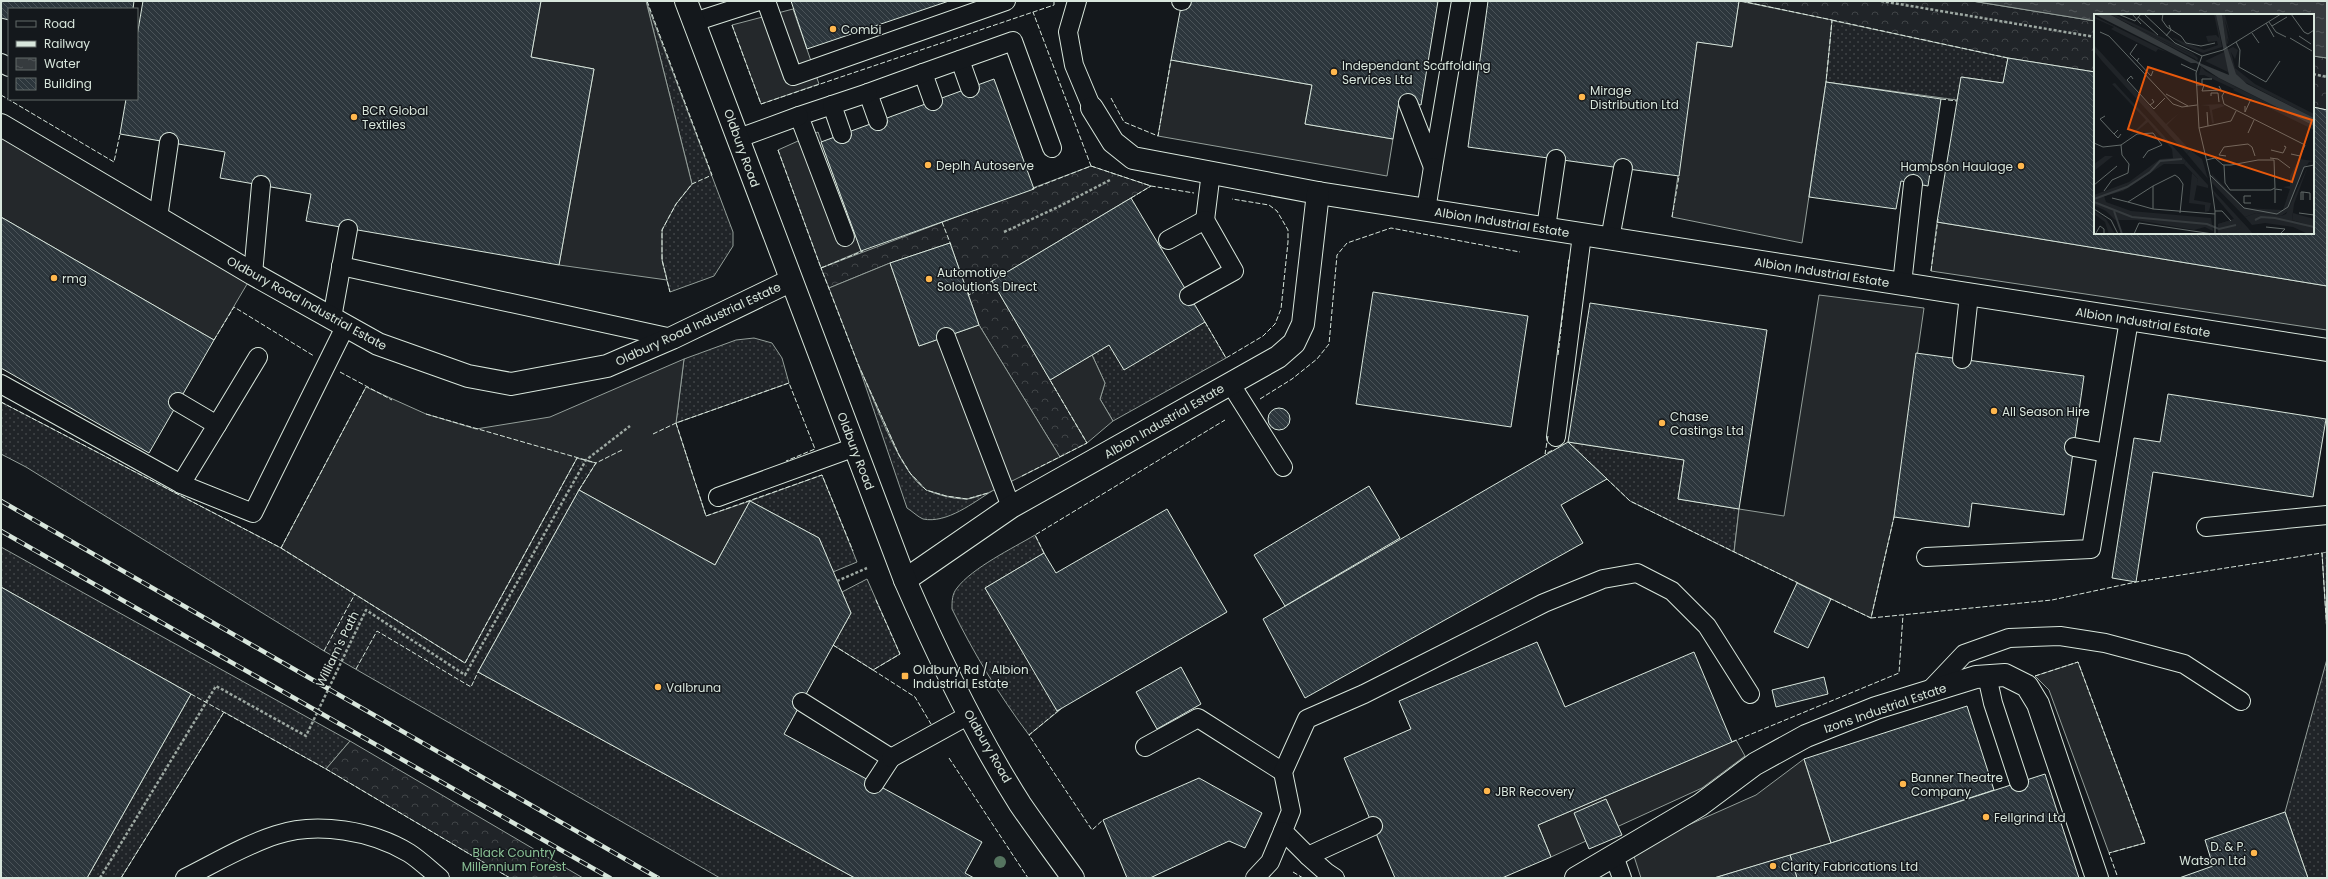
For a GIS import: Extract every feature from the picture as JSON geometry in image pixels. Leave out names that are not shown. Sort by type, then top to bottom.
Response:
[{"type":"street","name":"Oldbury Road","points":[[686,1],[739,138],[790,282],[855,447],[905,580],[932,643],[969,715],[1020,804],[1074,878]]},
{"type":"street","name":"Albion Industrial Estate","points":[[1092,108],[1113,142],[1133,158],[1318,193],[2327,350]]},
{"type":"street","name":"Oldbury Road Industrial Estate","points":[[1,125],[252,274],[378,344],[468,376],[512,384],[607,366],[672,338],[790,282]]},
{"type":"street","name":"Albion Industrial Estate","points":[[905,580],[1012,507],[1278,357],[1294,343],[1303,324],[1318,193]]},
{"type":"street","name":"Izons Industrial Estate","points":[[1576,878],[1700,805],[1755,764],[1806,736],[1876,708],[1929,691],[1976,677],[2005,675],[2027,686],[2038,704],[2098,878]]},
{"type":"lane","points":[[694,22],[759,1]]},
{"type":"lane","points":[[766,1],[793,76],[1006,1]]},
{"type":"lane","points":[[1077,1],[1068,32],[1074,65],[1092,108]]},
{"type":"lane","points":[[1426,210],[1461,1]]},
{"type":"lane","points":[[739,138],[1013,40],[1052,148]]},
{"type":"lane","points":[[960,60],[970,88]]},
{"type":"lane","points":[[923,72],[933,101]]},
{"type":"lane","points":[[868,93],[878,121]]},
{"type":"lane","points":[[1408,103],[1433,167]]},
{"type":"lane","points":[[832,105],[842,134]]},
{"type":"lane","points":[[799,116],[845,236]]},
{"type":"lane","points":[[158,218],[169,142]]},
{"type":"lane","points":[[1546,228],[1556,159]]},
{"type":"lane","points":[[1610,239],[1623,168]]},
{"type":"lane","points":[[1189,296],[1234,270],[1205,220],[1211,172]]},
{"type":"lane","points":[[1902,284],[1913,184]]},
{"type":"lane","points":[[252,274],[261,185]]},
{"type":"lane","points":[[1168,240],[1205,220]]},
{"type":"lane","points":[[1,384],[181,484],[253,513],[339,322],[341,266],[348,228]]},
{"type":"lane","points":[[1556,437],[1582,235]]},
{"type":"lane","points":[[341,266],[672,338]]},
{"type":"lane","points":[[1962,359],[1969,294]]},
{"type":"lane","points":[[1926,557],[2091,549],[2129,320]]},
{"type":"lane","points":[[946,337],[1012,507]]},
{"type":"lane","points":[[181,484],[258,357]]},
{"type":"lane","points":[[1230,383],[1283,467]]},
{"type":"lane","points":[[178,402],[217,425]]},
{"type":"lane","points":[[2074,446],[2107,452]]},
{"type":"lane","points":[[718,497],[855,447]]},
{"type":"lane","points":[[2206,527],[2327,515]]},
{"type":"lane","points":[[1255,878],[1270,862],[1291,811],[1284,772],[1308,719],[1364,694],[1544,603],[1602,580],[1637,573],[1672,591],[1707,626],[1750,694]]},
{"type":"lane","points":[[1929,691],[1964,654],[2009,638],[2060,636],[2105,643],[2184,664],[2241,701]]},
{"type":"lane","points":[[1987,676],[1993,703],[2019,782]]},
{"type":"lane","points":[[802,702],[891,758]]},
{"type":"lane","points":[[874,784],[891,758],[969,715]]},
{"type":"lane","points":[[1144,747],[1198,718],[1284,772]]},
{"type":"lane","points":[[1308,856],[1373,826]]},
{"type":"lane","points":[[185,878],[244,848],[278,834],[343,830],[374,837],[409,853],[440,878]]},
{"type":"lane","points":[[1283,830],[1308,856],[1335,878]]},
{"type":"lane","points":[[1614,856],[1622,878]]},
{"type":"path","points":[[1881,1],[2094,37]]},
{"type":"path","points":[[2314,74],[2327,77]]},
{"type":"path","points":[[1004,232],[1108,182],[1133,158]]},
{"type":"path","name":"William's Path","points":[[100,878],[216,686],[306,736],[366,610],[465,675],[586,460],[630,426]]},
{"type":"path","points":[[837,581],[867,568]]},
{"type":"green space","points":[[646,1],[733,232],[733,246],[714,276],[670,292],[661,254],[663,225],[679,200],[692,184]]},
{"type":"green space","points":[[1741,1],[1972,1],[2094,21],[2094,72],[2008,58]]},
{"type":"green space","points":[[1832,20],[2008,58],[2003,83],[1962,77],[1957,100],[1826,82]]},
{"type":"green space","points":[[2314,56],[2327,58],[2327,110],[2314,107]]},
{"type":"green space","points":[[1091,166],[1151,186],[992,281],[1087,443],[1060,457],[979,325],[950,243],[890,263],[829,288],[821,268]]},
{"type":"green space","points":[[1205,322],[1226,358],[1113,421],[1100,399],[1105,383],[1092,355],[1109,345]]},
{"type":"green space","points":[[754,338],[772,343],[782,358],[789,383],[676,423],[684,359],[736,340]]},
{"type":"green space","points":[[858,364],[897,452],[917,482],[931,492],[956,498],[969,499],[992,491],[960,511],[932,520],[923,519],[907,508]]},
{"type":"green space","points":[[1,402],[281,548],[465,663],[577,458],[596,463],[579,490],[478,672],[855,878],[720,878],[324,651],[26,467],[1,454]]},
{"type":"green space","points":[[1568,442],[1684,460],[1678,499],[1739,509],[1734,552],[1630,501]]},
{"type":"green space","points":[[822,475],[857,562],[833,572],[819,538],[750,501]]},
{"type":"green space","points":[[1035,535],[1044,553],[985,588],[1061,709],[1029,735],[1007,705],[978,658],[952,609],[952,603],[955,590],[972,573]]},
{"type":"green space","points":[[1,547],[350,741],[326,769],[224,712],[121,878],[87,878],[191,694],[1,587]]},
{"type":"green space","points":[[2327,552],[2327,633],[2322,553]]},
{"type":"green space","points":[[867,579],[900,654],[873,670],[833,645],[851,613],[842,592]]},
{"type":"green space","points":[[2327,659],[2327,878],[2308,878],[2285,812]]},
{"type":"green space","name":"Black Country Millennium Forest","points":[[350,741],[583,878],[510,878],[326,769]]},
{"type":"shaded area","points":[[541,1],[646,1],[692,184],[676,204],[662,230],[662,260],[667,280],[559,265],[594,69],[531,57]]},
{"type":"shaded area","points":[[1739,1],[1832,20],[1826,82],[1802,243],[1672,217],[1697,42],[1732,46]]},
{"type":"shaded area","points":[[793,9],[819,84],[761,104],[732,25]]},
{"type":"shaded area","points":[[1171,60],[1312,85],[1305,124],[1393,139],[1387,176],[1158,136]]},
{"type":"shaded area","points":[[1,125],[253,274],[214,340],[1,217]]},
{"type":"shaded area","points":[[818,132],[861,251],[821,268],[778,150]]},
{"type":"shaded area","points":[[1937,222],[2327,286],[2327,330],[1931,271]]},
{"type":"shaded area","points":[[890,263],[919,346],[979,325],[1060,457],[988,493],[967,499],[946,496],[926,490],[910,473],[899,455],[858,364],[829,288]]},
{"type":"shaded area","points":[[1819,295],[1924,308],[1894,517],[1871,618],[1734,552],[1739,509],[1784,516]]},
{"type":"shaded area","points":[[1092,355],[1105,383],[1100,399],[1113,421],[1087,443],[1050,380]]},
{"type":"shaded area","points":[[684,359],[676,423],[706,516],[750,501],[715,565],[579,490],[596,463],[577,458],[465,663],[281,548],[366,387],[426,414],[476,429],[550,417]]},
{"type":"shaded area","points":[[2078,662],[2145,843],[2109,853],[2049,690],[2035,676]]},
{"type":"shaded area","points":[[1736,740],[1745,756],[1702,788],[1551,857],[1538,825]]},
{"type":"shaded area","points":[[1804,759],[1831,843],[1714,878],[1641,878],[1632,850],[1756,795]]},
{"type":"water","points":[[1972,1],[2327,1],[2327,58],[2314,56],[2314,14],[2094,14],[2094,21]]},
{"type":"building","points":[[1,1],[134,1],[133,8],[8,8],[8,20],[1,18]]},
{"type":"building","name":"BCR Global Textiles","points":[[143,1],[541,1],[531,57],[594,69],[559,265],[306,221],[311,194],[220,178],[225,152],[120,134],[126,100],[138,100],[138,30]]},
{"type":"building","name":"Combi","points":[[791,1],[949,1],[807,49]]},
{"type":"building","name":"Independant Scaffolding Services Ltd","points":[[1182,1],[1438,1],[1421,105],[1399,101],[1393,139],[1305,124],[1312,85],[1171,60]]},
{"type":"building","name":"Mirage Distribution Ltd","points":[[1488,1],[1739,1],[1732,47],[1697,42],[1679,176],[1468,147]]},
{"type":"building","name":"Hampson Haulage","points":[[2008,58],[2094,72],[2094,234],[2314,234],[2314,107],[2327,110],[2327,286],[1937,222],[1961,77],[2003,83]]},
{"type":"building","name":"Deplh Autoserve","points":[[994,79],[1034,189],[861,251],[821,142]]},
{"type":"building","points":[[1826,82],[1941,99],[1928,186],[1901,181],[1896,209],[1809,197]]},
{"type":"building","points":[[1131,198],[1205,322],[1124,370],[1109,345],[1050,380],[992,281]]},
{"type":"building","name":"rmg","points":[[1,217],[214,340],[149,453],[1,368]]},
{"type":"building","name":"Automotive Soloutions Direct","points":[[950,243],[979,325],[919,346],[890,263]]},
{"type":"building","points":[[1373,292],[1528,316],[1511,427],[1356,404]]},
{"type":"building","name":"Chase Castings Ltd","points":[[1590,303],[1767,330],[1739,509],[1678,499],[1684,460],[1568,442]]},
{"type":"building","name":"All Season Hire","points":[[1916,353],[2084,376],[2064,515],[1972,503],[1969,527],[1894,517]]},
{"type":"building","points":[[2168,394],[2326,419],[2313,497],[2153,472],[2136,582],[2112,578],[2134,438],[2160,442]]},
{"type":"building","points":[[1279,408],[1287,411],[1290,419],[1287,427],[1279,430],[1271,427],[1268,419],[1271,411]]},
{"type":"building","points":[[1568,442],[1607,479],[1561,505],[1583,543],[1305,698],[1263,619]]},
{"type":"building","points":[[1369,486],[1400,538],[1285,606],[1254,555]]},
{"type":"building","name":"Valbruna","points":[[579,490],[715,565],[750,501],[819,538],[851,613],[784,734],[982,842],[965,873],[974,878],[855,878],[478,672]]},
{"type":"building","points":[[1167,509],[1227,612],[1057,711],[985,588],[1044,553],[1056,573]]},
{"type":"building","points":[[1797,583],[1831,599],[1808,648],[1774,632]]},
{"type":"building","points":[[1,587],[191,694],[87,878],[1,878]]},
{"type":"building","name":"JBR Recovery","points":[[1537,642],[1565,707],[1694,652],[1732,742],[1538,825],[1551,857],[1502,878],[1395,878],[1344,758],[1411,729],[1399,701]]},
{"type":"building","points":[[1181,667],[1201,704],[1157,729],[1136,692]]},
{"type":"building","points":[[1824,677],[1828,694],[1776,707],[1772,690]]},
{"type":"building","name":"Banner Theatre Company","points":[[1967,706],[1994,790],[1831,843],[1804,759]]},
{"type":"building","name":"Fellgrind Ltd","points":[[2045,774],[2079,878],[1797,878],[1790,855]]},
{"type":"building","points":[[1199,778],[1262,813],[1245,848],[1229,841],[1150,878],[1127,878],[1103,820]]},
{"type":"building","points":[[1606,799],[1622,835],[1589,849],[1574,813]]},
{"type":"building","name":"D. & P. Watson Ltd","points":[[2285,812],[2308,878],[2179,878],[2213,866],[2205,840]]},
{"type":"building","name":"Clarity Fabrications Ltd","points":[[1790,855],[1797,878],[1714,878]]},
{"type":"railway","points":[[1,501],[658,878]]},
{"type":"railway","points":[[1,531],[610,878]]},
{"type":"fence","points":[[647,1],[712,175],[692,184],[676,204],[662,230],[662,260],[670,292]]},
{"type":"fence","points":[[732,25],[761,104],[1054,5],[1054,1]]},
{"type":"fence","points":[[1741,1],[1832,20],[1826,82]]},
{"type":"fence","points":[[1032,189],[1091,166],[1033,12]]},
{"type":"fence","points":[[1832,20],[2008,58]]},
{"type":"fence","points":[[1111,98],[1124,122],[1158,136],[1171,60]]},
{"type":"fence","points":[[1,95],[8,99]]},
{"type":"fence","points":[[1941,99],[1957,101]]},
{"type":"fence","points":[[9,100],[114,162],[120,134]]},
{"type":"fence","points":[[778,150],[821,268],[863,251]]},
{"type":"fence","points":[[1091,166],[1151,186],[1194,193]]},
{"type":"fence","points":[[1672,217],[1679,176]]},
{"type":"fence","points":[[1131,198],[1151,186]]},
{"type":"fence","points":[[1205,322],[1226,358],[1263,336],[1275,324],[1281,309],[1288,230],[1277,211],[1269,205],[1232,199]]},
{"type":"fence","points":[[1931,271],[1938,219]]},
{"type":"fence","points":[[942,222],[951,245]]},
{"type":"fence","points":[[1260,399],[1292,379],[1317,359],[1329,344],[1337,255],[1347,243],[1391,228],[1520,252]]},
{"type":"fence","points":[[1558,355],[1569,258]]},
{"type":"fence","points":[[823,267],[821,268],[858,364],[899,455],[910,473],[926,490],[946,496],[967,499],[988,493]]},
{"type":"fence","points":[[968,292],[969,295],[992,281]]},
{"type":"fence","points":[[214,340],[234,307],[314,356]]},
{"type":"fence","points":[[340,372],[392,400]]},
{"type":"fence","points":[[1022,476],[1087,443],[1050,380]]},
{"type":"fence","points":[[653,434],[676,423],[789,383],[815,449],[786,461]]},
{"type":"fence","points":[[1,402],[281,548],[366,387]]},
{"type":"fence","points":[[426,414],[596,463]]},
{"type":"fence","points":[[1044,553],[1035,535],[1225,420]]},
{"type":"fence","points":[[676,423],[706,516],[822,475],[853,551]]},
{"type":"fence","points":[[1548,436],[1545,454],[1553,450]]},
{"type":"fence","points":[[579,490],[596,463],[622,450]]},
{"type":"fence","points":[[281,548],[465,663],[577,458]]},
{"type":"fence","points":[[1606,478],[1630,501],[1798,583]]},
{"type":"fence","points":[[1829,598],[1871,618],[1894,517]]},
{"type":"fence","points":[[1871,618],[2052,600],[2136,582],[2322,553],[2327,633]]},
{"type":"fence","points":[[324,651],[355,594]]},
{"type":"fence","points":[[833,645],[873,670],[900,654],[875,598]]},
{"type":"fence","points":[[1732,742],[1899,673],[1903,615]]},
{"type":"fence","points":[[356,669],[377,631],[471,687],[478,672]]},
{"type":"fence","points":[[2035,676],[2078,662],[2145,843],[2109,853],[2118,878]]},
{"type":"fence","points":[[873,670],[915,697],[931,724]]},
{"type":"fence","points":[[191,694],[326,769],[510,878]]},
{"type":"fence","points":[[1059,710],[1029,735],[1092,830],[1103,820]]},
{"type":"fence","points":[[121,878],[224,712]]},
{"type":"fence","points":[[949,758],[1028,878]]},
{"type":"fence","points":[[1293,872],[1303,878]]},
{"type":"place","name":"Combi","points":[[833,29]]},
{"type":"place","name":"Independant Scaffolding Services Ltd","points":[[1334,72]]},
{"type":"place","name":"Mirage Distribution Ltd","points":[[1582,97]]},
{"type":"place","name":"BCR Global Textiles","points":[[354,117]]},
{"type":"place","name":"Deplh Autoserve","points":[[928,165]]},
{"type":"place","name":"Hampson Haulage","points":[[2021,166]]},
{"type":"place","name":"rmg","points":[[54,278]]},
{"type":"place","name":"Automotive Soloutions Direct","points":[[929,279]]},
{"type":"place","name":"All Season Hire","points":[[1994,411]]},
{"type":"place","name":"Chase Castings Ltd","points":[[1662,423]]},
{"type":"place","name":"Oldbury Rd / Albion Industrial Estate","points":[[905,676]]},
{"type":"place","name":"Valbruna","points":[[658,687]]},
{"type":"place","name":"Banner Theatre Company","points":[[1903,784]]},
{"type":"place","name":"JBR Recovery","points":[[1487,791]]},
{"type":"place","name":"Fellgrind Ltd","points":[[1986,817]]},
{"type":"place","name":"D. & P. Watson Ltd","points":[[2254,853]]},
{"type":"place","name":"Clarity Fabrications Ltd","points":[[1773,866]]}]
